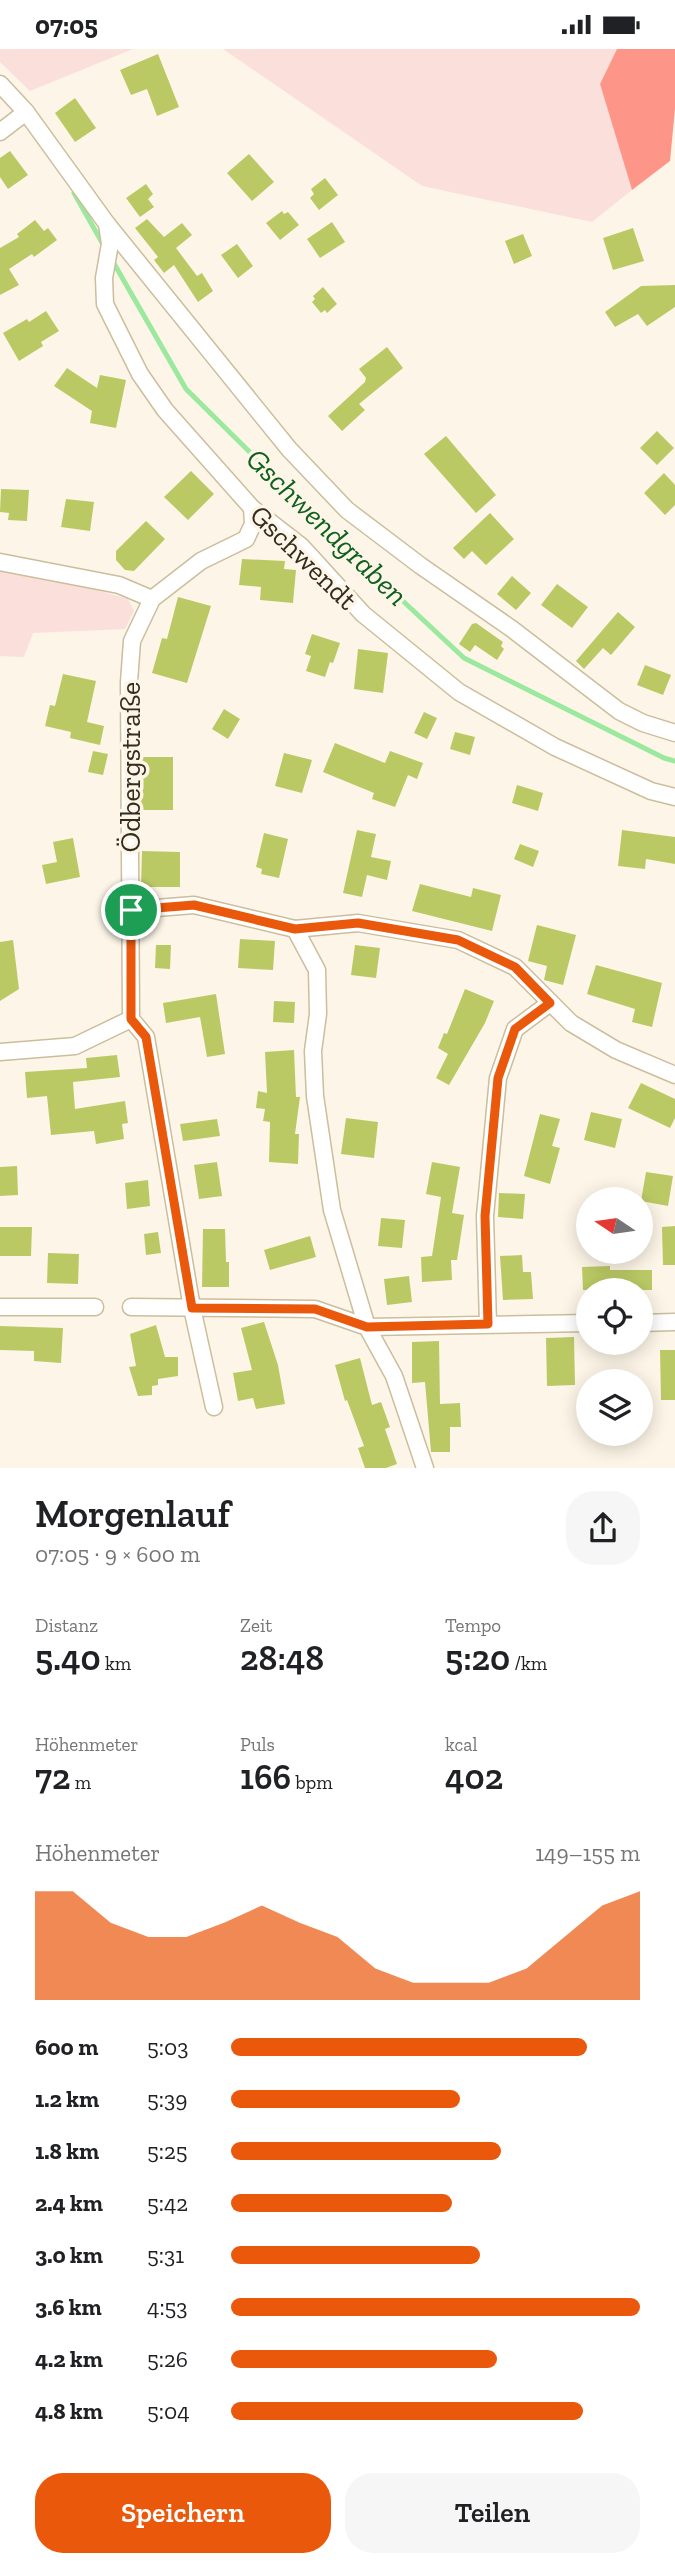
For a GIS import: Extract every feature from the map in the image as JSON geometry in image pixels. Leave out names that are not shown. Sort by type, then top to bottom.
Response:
[{"type":"street","name":"Gschwendt","points":[[0,84],[26,112],[107,224],[289,449],[347,510],[421,566],[512,629],[619,711],[643,723],[675,733]]},
{"type":"street","points":[[0,132],[26,112]]},
{"type":"street","name":"Gschwendt","points":[[107,224],[110,244],[104,278],[106,304],[141,374],[165,410],[253,508],[301,545],[363,614],[459,692],[555,747],[651,791],[675,797]]},
{"type":"street","name":"Ödbergstraße","points":[[214,1407],[192,1308],[146,1037],[131,1019],[129,682],[132,641],[152,600],[201,561],[246,539],[253,524],[253,508]]},
{"type":"street","points":[[0,562],[119,585],[152,600]]},
{"type":"street","points":[[131,910],[194,905],[295,929],[358,923],[458,940],[515,967],[571,1023],[616,1050],[675,1075]]},
{"type":"street","points":[[295,929],[317,971],[318,1014],[313,1051],[315,1095],[332,1210],[367,1327],[394,1376],[425,1468]]},
{"type":"street","points":[[488,1324],[485,1216],[498,1078],[515,1029],[550,1003]]},
{"type":"street","points":[[0,1052],[75,1045],[131,1019]]},
{"type":"street","points":[[0,1307],[95,1307]]},
{"type":"street","points":[[131,1307],[315,1309],[367,1327],[576,1323]]},
{"type":"street","points":[[653,1323],[675,1322]]},
{"type":"shaded area","points":[[0,49],[133,49],[30,91],[0,62]]},
{"type":"shaded area","points":[[223,49],[617,49],[600,84],[632,190],[592,222],[422,186]]},
{"type":"shaded area","points":[[617,49],[675,49],[675,109],[670,161],[632,190],[600,84]]},
{"type":"shaded area","points":[[0,569],[80,585],[128,599],[134,611],[125,629],[33,633],[24,657],[0,656]]},
{"type":"building","points":[[158,54],[179,107],[157,116],[147,89],[131,95],[120,70]]},
{"type":"building","points":[[75,98],[96,128],[75,142],[55,113]]},
{"type":"building","points":[[10,151],[28,175],[8,189],[0,177],[0,158]]},
{"type":"building","points":[[249,154],[274,182],[252,201],[227,173]]},
{"type":"building","points":[[325,178],[338,195],[319,210],[310,198],[314,194],[311,189]]},
{"type":"building","points":[[146,184],[153,194],[148,199],[154,207],[140,217],[126,198]]},
{"type":"building","points":[[282,211],[284,214],[288,212],[299,225],[280,240],[266,223]]},
{"type":"building","points":[[147,219],[164,237],[182,223],[192,235],[176,248],[197,276],[202,273],[213,291],[198,302],[174,265],[164,273],[154,260],[158,257],[135,228]]},
{"type":"building","points":[[35,220],[44,231],[48,228],[57,240],[34,257],[32,254],[9,269],[19,285],[0,295],[0,248],[19,237],[17,234]]},
{"type":"building","points":[[332,222],[345,242],[320,258],[307,239]]},
{"type":"building","points":[[633,228],[644,261],[613,270],[603,238]]},
{"type":"building","points":[[523,234],[532,256],[514,264],[505,241]]},
{"type":"building","points":[[237,244],[253,266],[238,278],[221,255]]},
{"type":"building","points":[[675,285],[675,307],[647,326],[638,314],[615,327],[605,312],[641,286]]},
{"type":"building","points":[[323,287],[337,304],[327,313],[325,310],[321,313],[312,302],[315,299],[313,296]]},
{"type":"building","points":[[46,311],[59,331],[41,342],[43,346],[19,361],[3,333]]},
{"type":"building","points":[[387,347],[403,368],[359,404],[365,410],[342,431],[328,416],[365,382],[366,378],[359,369]]},
{"type":"building","points":[[67,368],[97,388],[100,375],[126,380],[116,428],[90,423],[92,411],[54,386]]},
{"type":"building","points":[[657,431],[674,448],[657,465],[640,448]]},
{"type":"building","points":[[446,436],[496,495],[476,513],[424,454]]},
{"type":"building","points":[[191,471],[214,494],[188,520],[164,497]]},
{"type":"building","points":[[664,473],[675,485],[675,505],[665,515],[644,493]]},
{"type":"building","points":[[1,489],[29,490],[27,521],[8,520],[9,513],[0,512]]},
{"type":"building","points":[[66,499],[94,502],[90,531],[61,527]]},
{"type":"building","points":[[490,513],[514,539],[486,565],[472,551],[464,559],[453,548]]},
{"type":"building","points":[[146,521],[165,539],[134,571],[125,570],[116,560],[116,551]]},
{"type":"building","points":[[242,559],[285,561],[284,569],[296,570],[293,603],[260,600],[261,587],[239,585]]},
{"type":"building","points":[[512,576],[531,593],[516,610],[497,594]]},
{"type":"building","points":[[557,584],[588,607],[572,628],[541,605]]},
{"type":"building","points":[[178,597],[211,606],[187,683],[152,673],[162,638],[167,639]]},
{"type":"building","points":[[618,612],[635,627],[611,655],[603,648],[584,669],[576,661]]},
{"type":"building","points":[[476,623],[503,642],[501,646],[504,649],[497,660],[475,645],[470,652],[459,644],[472,624]]},
{"type":"building","points":[[312,634],[340,643],[325,677],[306,671],[311,656],[305,654]]},
{"type":"building","points":[[358,649],[388,653],[383,693],[354,689]]},
{"type":"building","points":[[645,665],[671,675],[663,695],[637,685]]},
{"type":"building","points":[[63,674],[96,681],[87,722],[104,726],[100,745],[70,738],[71,732],[45,726],[50,705],[55,706]]},
{"type":"building","points":[[224,709],[240,719],[228,739],[212,729]]},
{"type":"building","points":[[424,712],[437,718],[427,739],[414,733]]},
{"type":"building","points":[[455,732],[475,737],[470,755],[450,749]]},
{"type":"building","points":[[335,743],[385,763],[390,751],[423,763],[417,779],[408,775],[395,807],[372,799],[374,793],[323,772]]},
{"type":"building","points":[[93,751],[108,754],[103,775],[88,772]]},
{"type":"building","points":[[284,753],[312,760],[302,793],[275,786]]},
{"type":"building","points":[[142,757],[173,757],[173,810],[141,810]]},
{"type":"building","points":[[517,785],[543,793],[538,811],[512,803]]},
{"type":"building","points":[[357,830],[376,834],[371,857],[391,861],[387,880],[367,875],[362,897],[343,893]]},
{"type":"building","points":[[622,830],[675,837],[675,864],[646,859],[645,869],[618,866]]},
{"type":"building","points":[[264,833],[288,839],[279,878],[261,874],[262,869],[256,867]]},
{"type":"building","points":[[73,838],[80,877],[46,884],[42,865],[57,862],[53,842]]},
{"type":"building","points":[[520,844],[539,851],[533,867],[514,859]]},
{"type":"building","points":[[142,851],[180,852],[180,887],[141,887]]},
{"type":"building","points":[[420,884],[471,897],[473,888],[501,895],[492,931],[412,911]]},
{"type":"building","points":[[537,925],[576,935],[563,985],[544,980],[547,966],[528,961]]},
{"type":"building","points":[[240,939],[275,941],[273,970],[238,968]]},
{"type":"building","points":[[13,940],[19,989],[0,1001],[0,942]]},
{"type":"building","points":[[156,945],[171,945],[170,969],[155,968]]},
{"type":"building","points":[[355,945],[380,948],[376,978],[351,975]]},
{"type":"building","points":[[596,965],[662,983],[652,1027],[632,1022],[635,1009],[587,994]]},
{"type":"building","points":[[465,989],[494,1001],[485,1023],[449,1085],[436,1078],[448,1054],[438,1048],[444,1033],[447,1034]]},
{"type":"building","points":[[216,994],[225,1054],[207,1057],[200,1017],[166,1023],[163,1003]]},
{"type":"building","points":[[274,1001],[295,1002],[294,1023],[273,1022]]},
{"type":"building","points":[[294,1050],[296,1097],[300,1097],[295,1134],[299,1134],[298,1164],[269,1162],[270,1122],[263,1121],[265,1109],[256,1108],[258,1091],[267,1093],[265,1052]]},
{"type":"building","points":[[117,1055],[120,1077],[73,1082],[75,1109],[125,1101],[128,1123],[122,1124],[124,1139],[96,1144],[94,1131],[51,1135],[47,1096],[27,1098],[25,1072],[87,1068],[86,1058]]},
{"type":"building","points":[[641,1083],[675,1099],[675,1118],[670,1128],[628,1108]]},
{"type":"building","points":[[591,1112],[622,1119],[615,1148],[584,1140]]},
{"type":"building","points":[[540,1114],[560,1119],[552,1146],[560,1148],[550,1184],[524,1176]]},
{"type":"building","points":[[346,1118],[378,1122],[374,1158],[341,1154]]},
{"type":"building","points":[[217,1119],[220,1136],[183,1141],[180,1124]]},
{"type":"building","points":[[217,1162],[222,1196],[199,1199],[194,1165]]},
{"type":"building","points":[[432,1162],[460,1167],[452,1213],[464,1215],[457,1260],[451,1260],[452,1280],[422,1282],[421,1257],[432,1256],[441,1197],[426,1194]]},
{"type":"building","points":[[17,1166],[18,1195],[0,1196],[0,1167]]},
{"type":"building","points":[[646,1172],[673,1176],[668,1206],[653,1203],[653,1187],[643,1187]]},
{"type":"building","points":[[148,1180],[150,1206],[127,1209],[125,1183]]},
{"type":"building","points":[[499,1193],[525,1194],[523,1219],[498,1217]]},
{"type":"building","points":[[381,1218],[405,1220],[402,1248],[378,1246]]},
{"type":"building","points":[[675,1226],[675,1265],[663,1265],[662,1227]]},
{"type":"building","points":[[0,1227],[32,1227],[31,1256],[0,1256]]},
{"type":"building","points":[[203,1229],[225,1229],[229,1287],[202,1287]]},
{"type":"building","points":[[158,1232],[161,1253],[146,1255],[144,1234]]},
{"type":"building","points":[[310,1236],[316,1257],[270,1270],[264,1250]]},
{"type":"building","points":[[48,1253],[79,1254],[78,1284],[47,1283]]},
{"type":"building","points":[[522,1255],[523,1272],[531,1272],[533,1299],[503,1300],[500,1256]]},
{"type":"building","points":[[610,1266],[610,1270],[652,1270],[652,1278],[582,1278],[582,1267]]},
{"type":"building","points":[[409,1276],[412,1302],[387,1305],[384,1279]]},
{"type":"building","points":[[264,1322],[278,1365],[285,1404],[256,1409],[253,1398],[238,1401],[233,1373],[252,1370],[241,1328]]},
{"type":"building","points":[[156,1325],[165,1357],[178,1357],[178,1376],[158,1379],[158,1385],[152,1386],[152,1395],[138,1396],[129,1367],[136,1366],[130,1334]]},
{"type":"building","points":[[0,1326],[63,1328],[61,1363],[34,1361],[34,1351],[0,1350]]},
{"type":"building","points":[[574,1337],[575,1385],[547,1386],[546,1338]]},
{"type":"building","points":[[439,1341],[440,1404],[460,1403],[461,1427],[450,1427],[450,1452],[431,1452],[425,1382],[412,1383],[412,1342]]},
{"type":"building","points":[[660,1350],[675,1350],[675,1400],[661,1400]]},
{"type":"building","points":[[360,1358],[372,1405],[381,1402],[390,1427],[385,1429],[397,1464],[386,1468],[365,1468],[358,1448],[364,1446],[347,1400],[345,1401],[335,1365]]},
{"type":"waterway","name":"Gschwendgraben","points":[[74,193],[104,246]]},
{"type":"waterway","name":"Gschwendgraben","points":[[112,260],[186,389],[359,560],[464,658],[664,758],[675,761]]},
{"type":"route","points":[[194,905],[295,929],[358,923],[458,940],[515,967],[550,1003],[515,1029],[498,1078],[485,1216],[488,1324],[367,1327],[315,1309],[192,1308],[146,1037],[131,1019],[131,910],[194,905]]}]
